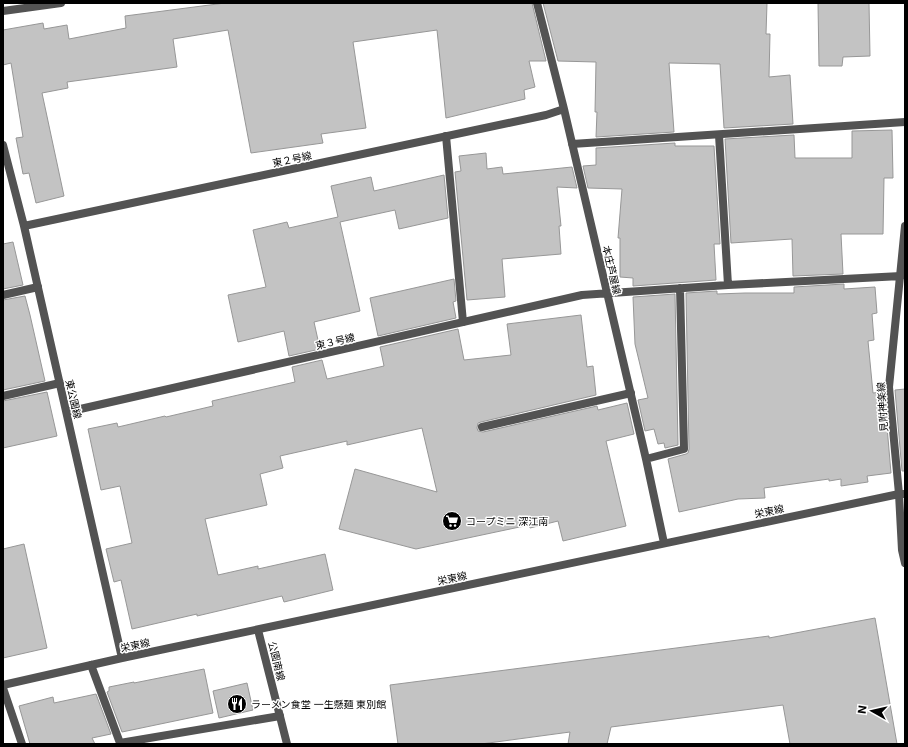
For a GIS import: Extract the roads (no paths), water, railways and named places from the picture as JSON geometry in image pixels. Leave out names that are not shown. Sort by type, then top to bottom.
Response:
[{"type":"street","points":[[3,11],[61,3]]},
{"type":"street","name":"本庄芦屋線","points":[[537,3],[564,109],[631,393],[664,543]]},
{"type":"street","name":"東２号線","points":[[24,226],[546,115],[564,109]]},
{"type":"street","points":[[572,144],[905,122]]},
{"type":"street","points":[[719,135],[728,285]]},
{"type":"street","points":[[446,136],[463,322]]},
{"type":"street","name":"東公園線","points":[[3,145],[24,226],[122,658]]},
{"type":"street","name":"見附神楽線","points":[[905,226],[889,387],[902,494],[902,550],[905,563]]},
{"type":"street","name":"東３号線","points":[[67,412],[582,295],[728,285],[900,276]]},
{"type":"street","points":[[3,295],[38,288]]},
{"type":"street","points":[[646,459],[684,449],[680,288]]},
{"type":"street","points":[[3,396],[60,383]]},
{"type":"street","points":[[482,427],[631,393]]},
{"type":"street","name":"栄東線","points":[[3,686],[122,658],[902,494]]},
{"type":"street","name":"公園南線","points":[[258,630],[287,744]]},
{"type":"street","points":[[90,665],[120,743],[280,716]]},
{"type":"street","points":[[3,686],[22,744]]},
{"type":"place","name":"コープミニ 深江南","points":[[452,521]]},
{"type":"place","name":"ラーメン食堂 一生懸麺 東別館","points":[[237,704]]}]
